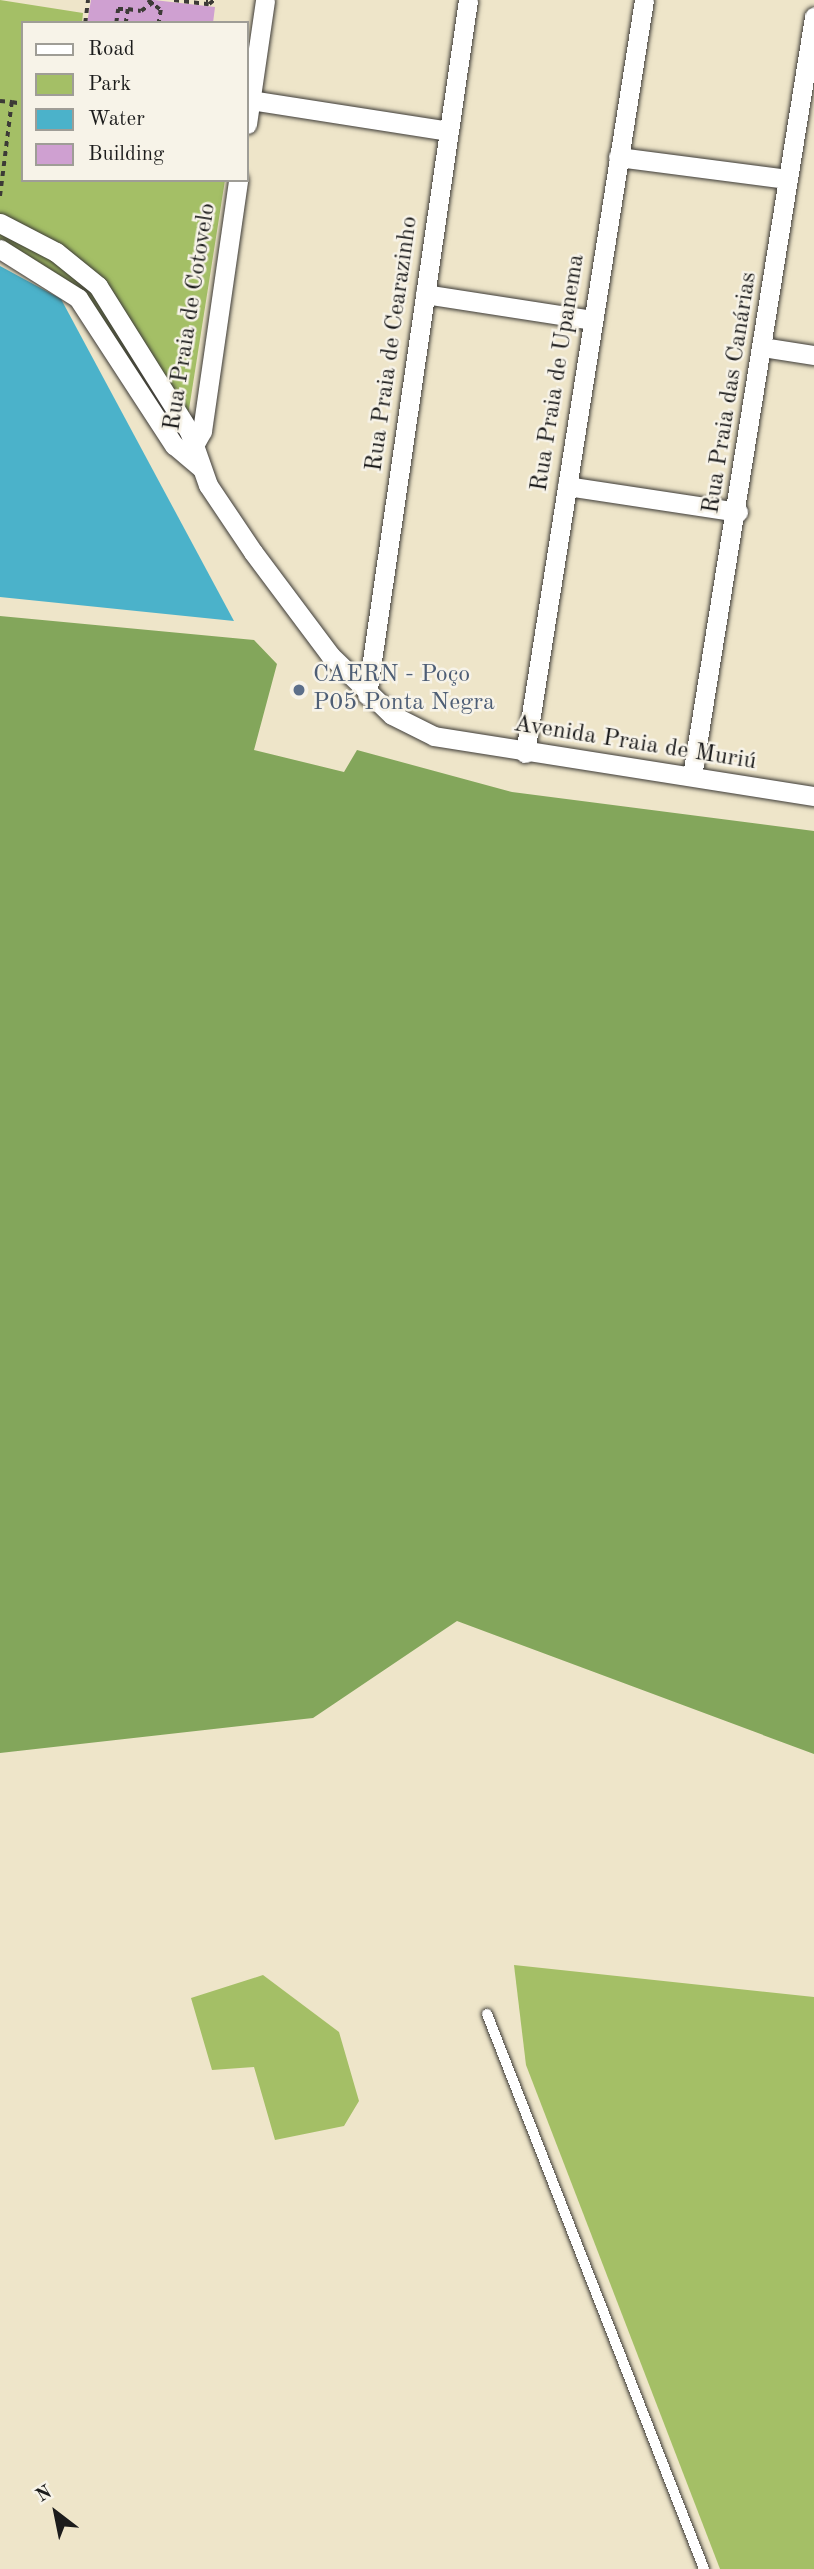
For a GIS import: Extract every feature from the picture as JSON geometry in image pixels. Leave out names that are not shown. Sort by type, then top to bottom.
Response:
[{"type":"street","points":[[248,118],[265,0]]},
{"type":"street","name":"Rua Praia de Cearazinho","points":[[367,695],[468,0]]},
{"type":"street","name":"Rua Praia de Upanema","points":[[525,753],[644,0]]},
{"type":"street","name":"Rua Praia das Canárias","points":[[692,776],[738,512],[814,17]]},
{"type":"street","points":[[251,100],[448,131]]},
{"type":"street","points":[[618,157],[788,179]]},
{"type":"street","name":"Rua Praia de Cotovelo","points":[[193,457],[238,182]]},
{"type":"street","name":"Avenida Praia de Muriú","points":[[0,223],[56,252],[98,286],[193,457]]},
{"type":"street","name":"Avenida Praia de Muriú","points":[[0,249],[78,298],[193,457],[296,614],[367,695],[411,727],[434,736],[525,753],[814,796]]},
{"type":"street","points":[[425,294],[592,320]]},
{"type":"street","points":[[763,347],[814,355]]},
{"type":"street","points":[[567,486],[738,512]]},
{"type":"lane","points":[[487,2014],[704,2569]]},
{"type":"path","points":[[85,21],[88,0]]},
{"type":"path","points":[[116,21],[118,9],[141,11],[149,2],[156,0]]},
{"type":"path","points":[[174,0],[209,4],[214,0]]},
{"type":"path","points":[[149,2],[161,10],[159,21]]},
{"type":"path","points":[[127,21],[128,9]]},
{"type":"path","points":[[0,101],[21,104]]},
{"type":"path","points":[[0,198],[12,102]]},
{"type":"green space","points":[[0,0],[83,13],[82,21],[21,21],[21,182],[225,182],[187,422],[126,315],[0,216]]},
{"type":"green space","points":[[0,231],[88,281],[180,440],[100,320],[0,243]]},
{"type":"green space","points":[[0,616],[254,640],[277,664],[254,750],[344,772],[357,750],[512,792],[814,831],[814,1754],[457,1621],[313,1718],[0,1753]]},
{"type":"green space","points":[[514,1965],[814,1997],[814,2569],[720,2569],[526,2065]]},
{"type":"green space","points":[[263,1975],[339,2032],[359,2101],[344,2126],[275,2140],[254,2067],[212,2070],[191,1998]]},
{"type":"water","points":[[0,266],[61,299],[234,621],[0,597]]},
{"type":"building","points":[[91,0],[154,0],[215,7],[213,21],[87,21]]},
{"type":"place","name":"CAERN - Poço P05 Ponta Negra","points":[[299,690]]}]
